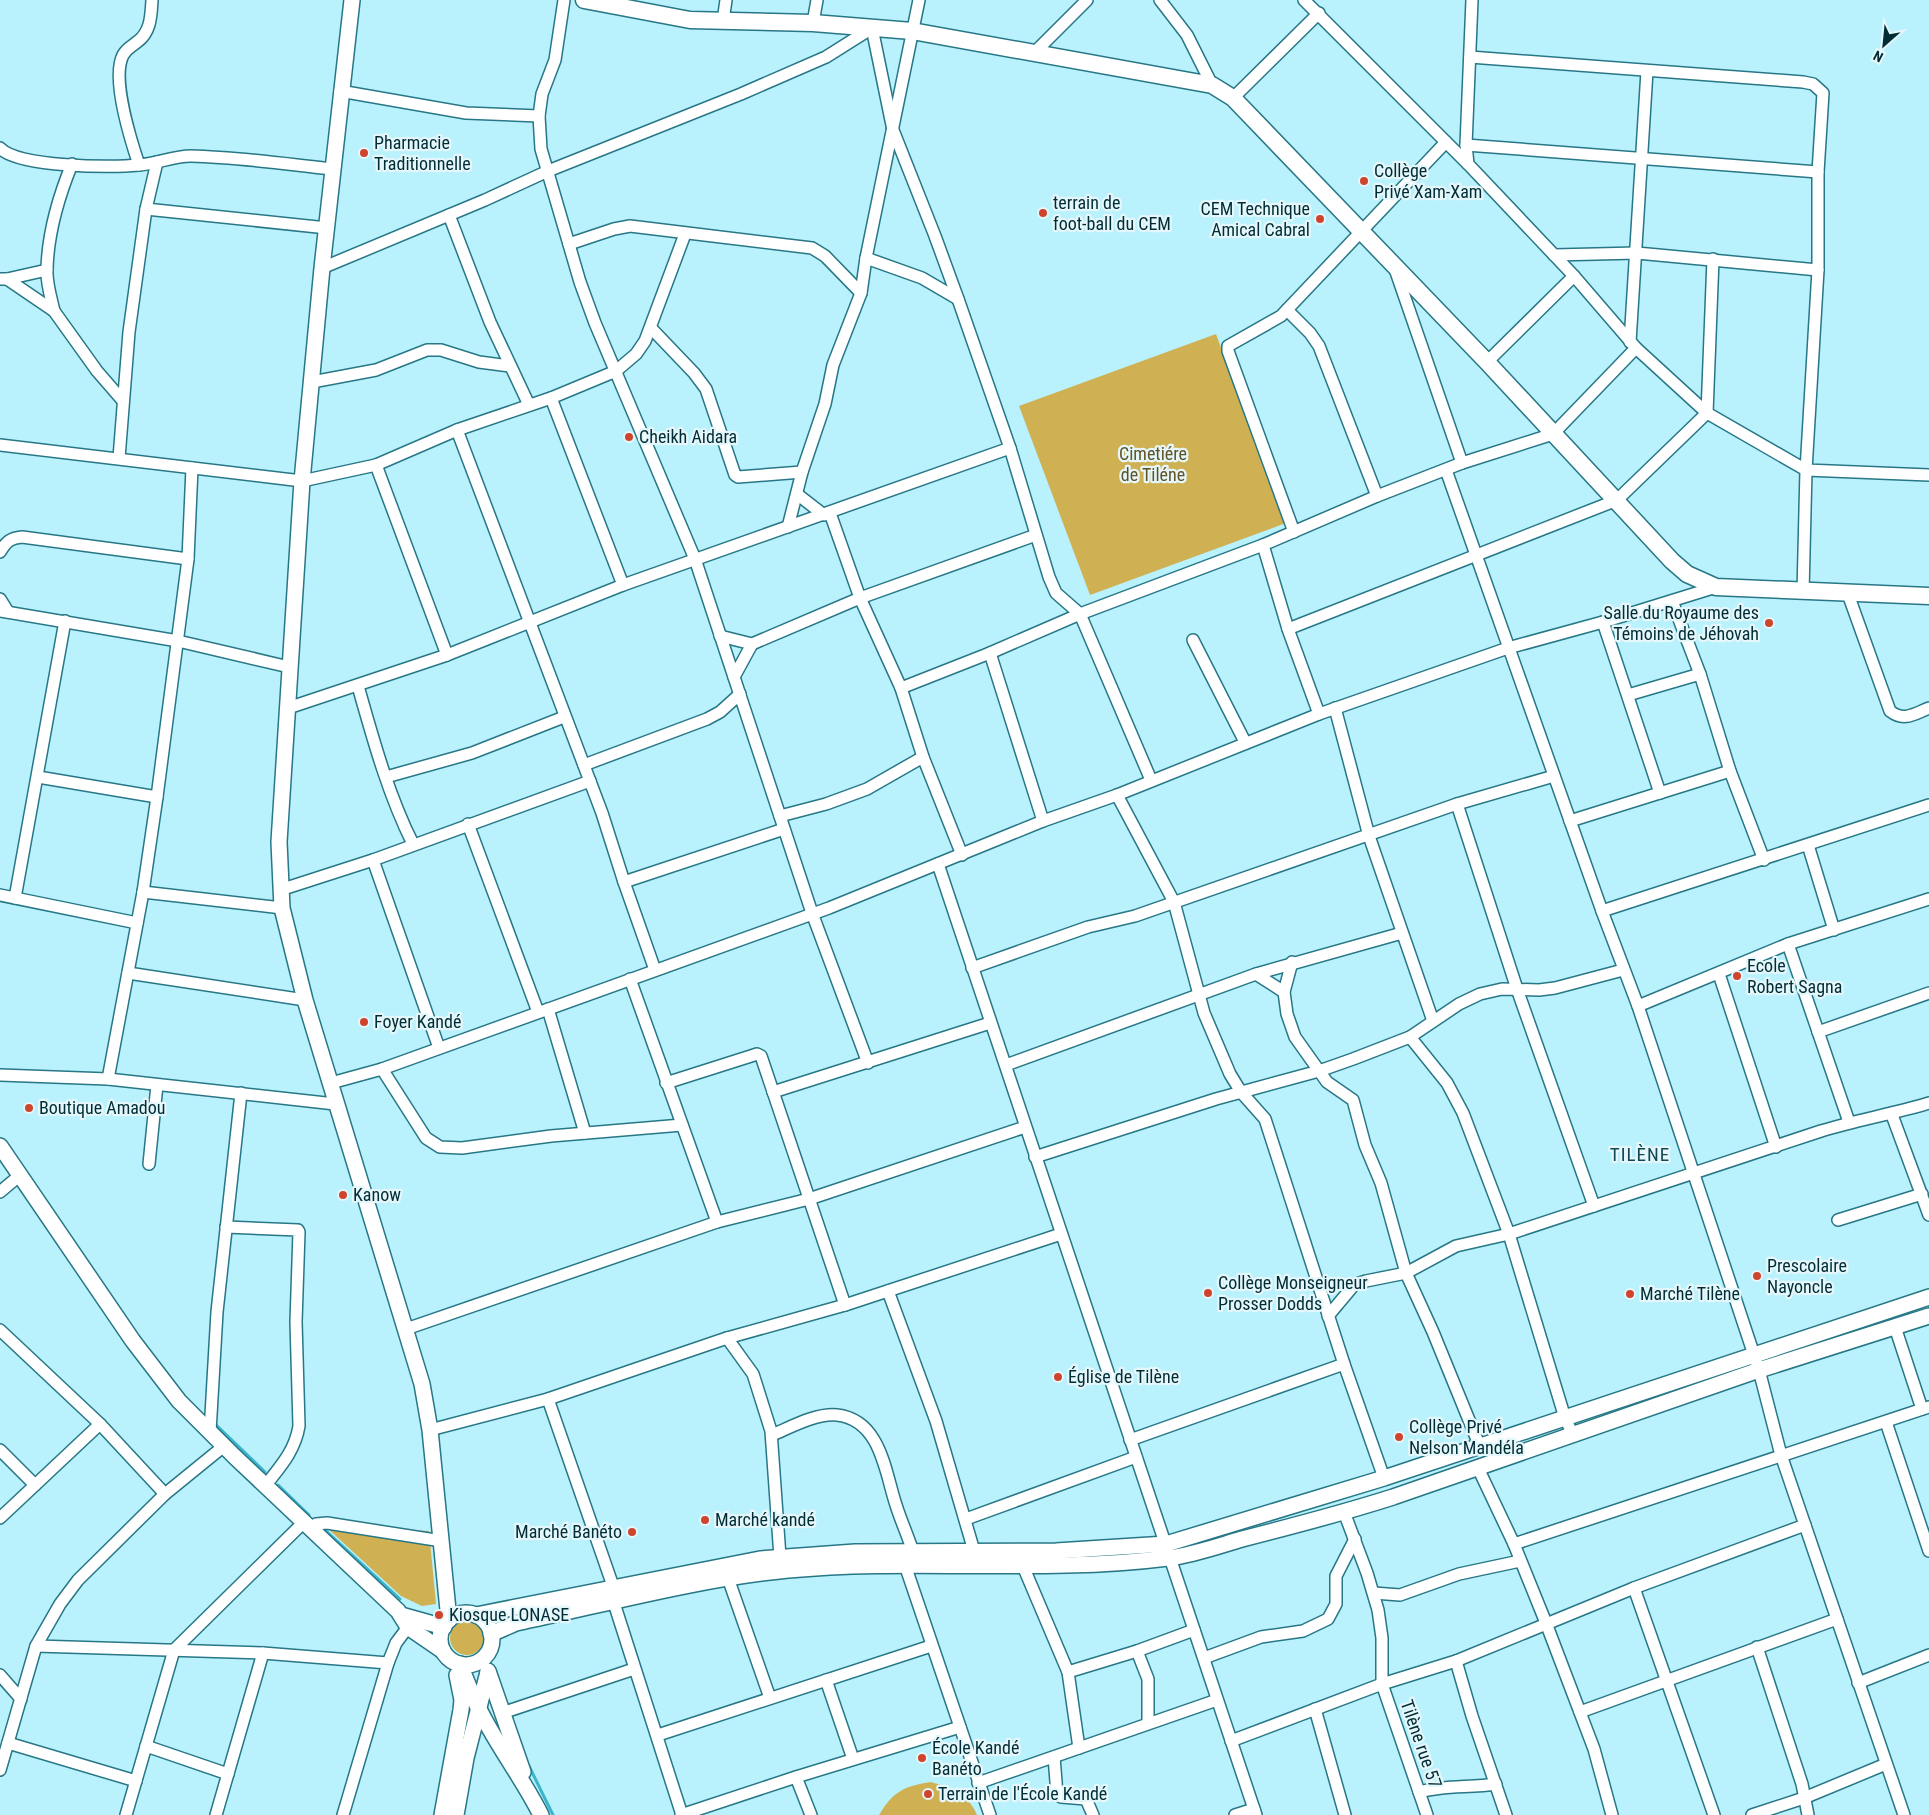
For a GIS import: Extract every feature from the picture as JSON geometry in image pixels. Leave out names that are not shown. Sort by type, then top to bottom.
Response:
[{"type":"main road","points":[[584,0],[690,20],[813,23],[912,31],[1212,85],[1233,98],[1487,362],[1617,500],[1672,562],[1688,574],[1716,587],[1929,596]]},
{"type":"street","points":[[139,166],[128,130],[119,70],[122,56],[130,46],[145,34],[150,23],[152,0]]},
{"type":"street","points":[[352,0],[340,91],[302,481],[279,842],[280,890],[282,908],[304,1000],[422,1384],[430,1430],[448,1588],[446,1623],[440,1638],[504,1754],[524,1781],[541,1815]]},
{"type":"street","points":[[564,0],[555,60],[542,94],[538,116],[538,136],[548,171],[594,323],[695,559],[812,914],[868,1063]]},
{"type":"street","points":[[723,21],[726,0]]},
{"type":"street","points":[[813,23],[818,0]]},
{"type":"street","points":[[788,527],[802,472],[825,404],[839,347],[861,293],[866,258],[920,0]]},
{"type":"street","points":[[1034,53],[1086,0]]},
{"type":"street","points":[[1160,0],[1187,35],[1212,85]]},
{"type":"street","points":[[1304,0],[1468,164],[1574,276],[1633,345],[1707,413],[1806,470],[1929,475]]},
{"type":"street","points":[[1468,164],[1466,145],[1472,0]]},
{"type":"street","points":[[1233,98],[1319,13]]},
{"type":"street","points":[[322,268],[548,171],[818,61],[872,28],[893,130],[958,299],[1010,448],[1036,535],[1056,593],[1080,614],[1151,780]]},
{"type":"street","points":[[1470,57],[1813,84],[1823,94],[1818,172],[1818,270],[1806,470],[1804,592]]},
{"type":"street","points":[[900,688],[990,654],[1080,614],[1263,546],[1377,496],[1462,463],[1553,434],[1633,345],[1636,253],[1647,71]]},
{"type":"street","points":[[340,91],[466,113],[538,116]]},
{"type":"street","points":[[1294,532],[1228,351],[1228,346],[1272,322],[1288,310],[1360,231],[1446,142]]},
{"type":"street","points":[[1466,145],[1818,172]]},
{"type":"street","points":[[0,148],[16,157],[33,162],[139,166],[189,156],[332,169]]},
{"type":"street","points":[[119,458],[129,332],[146,209],[157,162]]},
{"type":"street","points":[[54,311],[47,270],[55,212],[72,164]]},
{"type":"street","points":[[146,209],[327,228]]},
{"type":"street","points":[[449,215],[484,308],[529,405]]},
{"type":"street","points":[[569,244],[614,229],[630,226],[812,248],[825,256],[861,293]]},
{"type":"street","points":[[0,445],[302,481],[376,464],[458,430],[551,398],[616,371],[636,354],[651,328],[685,234]]},
{"type":"street","points":[[1554,255],[1636,253],[1818,270]]},
{"type":"street","points":[[866,258],[922,278],[958,299]]},
{"type":"street","points":[[1288,629],[1617,500],[1707,413],[1713,259]]},
{"type":"street","points":[[1394,265],[1462,463]]},
{"type":"street","points":[[3,279],[47,270]]},
{"type":"street","points":[[1487,362],[1574,276]]},
{"type":"street","points":[[3,279],[54,311],[97,371],[123,402]]},
{"type":"street","points":[[1288,310],[1310,333],[1319,346],[1377,496]]},
{"type":"street","points":[[651,328],[694,373],[706,389],[735,475],[738,477],[802,472]]},
{"type":"street","points":[[312,382],[376,370],[427,350],[441,350],[479,362],[510,366]]},
{"type":"street","points":[[551,398],[623,585]]},
{"type":"street","points":[[458,430],[531,621],[564,717],[590,780],[655,970]]},
{"type":"street","points":[[288,708],[447,655],[623,585],[1010,448]]},
{"type":"street","points":[[376,464],[447,655]]},
{"type":"street","points":[[108,1079],[143,892],[157,797],[188,559],[192,468]]},
{"type":"street","points":[[1446,470],[1602,912],[1638,1006],[1695,1173],[1759,1370],[1781,1454],[1904,1815]]},
{"type":"street","points":[[797,494],[827,514],[860,598],[900,688],[923,757],[962,855]]},
{"type":"street","points":[[720,636],[752,644],[860,598],[1036,535]]},
{"type":"street","points":[[0,552],[6,542],[13,538],[22,537],[188,559]]},
{"type":"street","points":[[1263,546],[1288,629],[1318,714]]},
{"type":"street","points":[[330,1084],[382,1069],[812,914],[1043,821],[1117,795],[1318,714],[1508,648],[1603,622],[1716,587]]},
{"type":"street","points":[[1848,594],[1890,710],[1897,716],[1905,718],[1929,708]]},
{"type":"street","points":[[0,599],[4,612],[178,641],[289,667]]},
{"type":"street","points":[[1672,601],[1700,674],[1730,771],[1764,860]]},
{"type":"street","points":[[15,898],[65,621]]},
{"type":"street","points":[[1603,622],[1660,793]]},
{"type":"street","points":[[1193,640],[1245,742]]},
{"type":"street","points":[[734,677],[752,644]]},
{"type":"street","points":[[990,654],[1043,821]]},
{"type":"street","points":[[1628,695],[1700,674]]},
{"type":"street","points":[[358,686],[400,818],[413,844]]},
{"type":"street","points":[[584,765],[707,719],[720,712],[740,694]]},
{"type":"street","points":[[1335,708],[1369,836],[1433,1021]]},
{"type":"street","points":[[386,777],[472,753],[564,717]]},
{"type":"street","points":[[780,816],[826,804],[867,789],[923,757]]},
{"type":"street","points":[[1570,821],[1730,771]]},
{"type":"street","points":[[972,968],[1088,927],[1135,916],[1457,804],[1554,776]]},
{"type":"street","points":[[38,777],[157,797]]},
{"type":"street","points":[[280,890],[373,860],[590,780]]},
{"type":"street","points":[[1117,795],[1174,902],[1204,1013],[1241,1092],[1265,1119],[1328,1316],[1384,1478]]},
{"type":"street","points":[[1457,804],[1517,989],[1594,1206]]},
{"type":"street","points":[[1602,912],[1929,805]]},
{"type":"street","points":[[468,824],[543,1010],[585,1133]]},
{"type":"street","points":[[624,882],[784,829]]},
{"type":"street","points":[[1808,845],[1834,930]]},
{"type":"street","points":[[373,860],[439,1048]]},
{"type":"street","points":[[938,864],[1255,1812],[1235,1815]]},
{"type":"street","points":[[143,892],[282,908]]},
{"type":"street","points":[[0,895],[137,923]]},
{"type":"street","points":[[1638,1006],[1788,944],[1929,900]]},
{"type":"street","points":[[1006,1065],[1292,962],[1402,933]]},
{"type":"street","points":[[1788,944],[1849,1122]]},
{"type":"street","points":[[1292,962],[1284,992],[1287,1014],[1295,1037],[1328,1082],[1353,1100],[1365,1145],[1381,1182],[1406,1273],[1433,1332],[1480,1447]]},
{"type":"street","points":[[1035,1157],[1241,1092],[1319,1072],[1410,1037],[1433,1021],[1480,994],[1502,989],[1555,988],[1623,970]]},
{"type":"street","points":[[128,973],[304,1000]]},
{"type":"street","points":[[1256,974],[1284,992]]},
{"type":"street","points":[[1719,974],[1776,1147]]},
{"type":"street","points":[[630,979],[717,1222]]},
{"type":"street","points":[[1818,1032],[1929,993]]},
{"type":"street","points":[[773,1092],[990,1023]]},
{"type":"street","points":[[1410,1037],[1447,1083],[1463,1113],[1508,1234],[1565,1418],[1573,1435]]},
{"type":"street","points":[[666,1083],[757,1054],[761,1056],[845,1304]]},
{"type":"street","points":[[382,1069],[426,1138],[440,1147],[462,1148],[585,1133],[682,1125]]},
{"type":"street","points":[[0,1075],[108,1079],[335,1104]]},
{"type":"street","points":[[149,1164],[157,1085]]},
{"type":"street","points":[[210,1432],[217,1312],[241,1093]]},
{"type":"street","points":[[1328,1316],[1354,1285],[1406,1273],[1456,1246],[1508,1234],[1849,1122],[1892,1115],[1929,1102]]},
{"type":"street","points":[[1892,1115],[1929,1215]]},
{"type":"street","points":[[406,1329],[717,1222],[809,1199],[1025,1127]]},
{"type":"street","points":[[0,1146],[144,1356],[179,1401],[405,1621],[451,1658],[478,1662],[488,1654]]},
{"type":"street","points":[[0,1192],[19,1176]]},
{"type":"street","points":[[1838,1220],[1922,1194]]},
{"type":"street","points":[[226,1227],[298,1230],[299,1232],[296,1314],[298,1433],[292,1449],[265,1486]]},
{"type":"street","points":[[430,1430],[548,1399],[727,1338],[888,1291],[1061,1234]]},
{"type":"street","points":[[888,1291],[936,1421],[974,1551]]},
{"type":"street","points":[[491,1634],[516,1623],[740,1562],[780,1557],[974,1551],[1168,1551],[1929,1297]]},
{"type":"street","points":[[405,1621],[446,1623],[470,1614],[614,1596],[790,1570],[905,1565],[1023,1566],[1168,1551],[1344,1512],[1478,1468],[1759,1370],[1929,1316]]},
{"type":"street","points":[[1514,1544],[1781,1454],[1925,1408],[1894,1327]]},
{"type":"street","points":[[0,1330],[100,1424],[165,1494]]},
{"type":"street","points":[[727,1338],[753,1374],[772,1435],[780,1557]]},
{"type":"street","points":[[1130,1440],[1344,1364]]},
{"type":"street","points":[[548,1399],[614,1596],[634,1669],[658,1735],[682,1815],[796,1777],[960,1727]]},
{"type":"street","points":[[772,1435],[803,1422],[830,1415],[849,1418],[860,1426],[879,1446],[895,1503],[913,1552]]},
{"type":"street","points":[[1886,1422],[1929,1551]]},
{"type":"street","points":[[0,1518],[100,1424]]},
{"type":"street","points":[[0,1770],[36,1646],[60,1604],[78,1580],[165,1494],[224,1446]]},
{"type":"street","points":[[0,1450],[35,1485]]},
{"type":"street","points":[[966,1519],[1136,1457]]},
{"type":"street","points":[[1478,1468],[1514,1544],[1546,1623],[1594,1749],[1612,1815]]},
{"type":"street","name":"Tilène rue 57","points":[[1344,1512],[1374,1593],[1382,1638],[1382,1684],[1427,1815]]},
{"type":"street","points":[[126,1815],[174,1650],[308,1525],[327,1523],[442,1541]]},
{"type":"street","points":[[1231,1741],[1382,1684],[1456,1661],[1634,1588],[1805,1525]]},
{"type":"street","points":[[1204,1658],[1261,1637],[1303,1631],[1328,1619],[1336,1604],[1336,1576],[1355,1540]]},
{"type":"street","points":[[1374,1593],[1400,1595],[1459,1574],[1520,1561]]},
{"type":"street","points":[[905,1565],[990,1815]]},
{"type":"street","points":[[1023,1566],[1068,1672],[1079,1748]]},
{"type":"street","points":[[728,1578],[770,1698]]},
{"type":"street","points":[[448,1588],[470,1614],[485,1622],[491,1634],[488,1672],[466,1758],[456,1815]]},
{"type":"street","points":[[1634,1588],[1714,1815]]},
{"type":"street","points":[[1580,1712],[1838,1619]]},
{"type":"street","points":[[343,1815],[388,1663],[405,1621]]},
{"type":"street","points":[[1068,1672],[1137,1651],[1194,1630]]},
{"type":"street","points":[[36,1646],[263,1653],[388,1663]]},
{"type":"street","points":[[658,1735],[931,1646]]},
{"type":"street","points":[[1757,1647],[1808,1815]]},
{"type":"street","points":[[1137,1651],[1148,1679],[1148,1724]]},
{"type":"street","points":[[216,1815],[263,1653]]},
{"type":"street","points":[[1858,1683],[1929,1655]]},
{"type":"street","points":[[442,1815],[462,1700],[451,1658]]},
{"type":"street","points":[[1456,1661],[1472,1716],[1506,1815]]},
{"type":"street","points":[[502,1713],[634,1669]]},
{"type":"street","points":[[488,1672],[523,1771],[524,1781]]},
{"type":"street","points":[[0,1675],[21,1699]]},
{"type":"street","points":[[826,1680],[853,1759]]},
{"type":"street","points":[[978,1783],[1217,1700]]},
{"type":"street","points":[[1315,1708],[1345,1815]]},
{"type":"street","points":[[8,1743],[136,1781]]},
{"type":"street","points":[[146,1746],[228,1774]]},
{"type":"street","points":[[1054,1757],[1057,1794],[1062,1797],[1086,1799],[1093,1815]]},
{"type":"street","points":[[1752,1815],[1804,1798],[1886,1764]]},
{"type":"street","points":[[796,1777],[811,1815]]},
{"type":"street","points":[[1419,1792],[1440,1786],[1472,1787],[1496,1784]]},
{"type":"green space","name":"Cimetiére de Tiléne","points":[[1216,334],[1286,523],[1090,595],[1019,406]]},
{"type":"green space","points":[[325,1526],[429,1531],[436,1604],[422,1606],[401,1596]]},
{"type":"green space","points":[[467,1621],[474,1622],[479,1626],[483,1631],[483,1645],[479,1650],[474,1654],[467,1655],[460,1654],[455,1650],[451,1645],[450,1638],[451,1631],[455,1626],[460,1622]]},
{"type":"green space","name":"Terrain de l'École Kandé","points":[[931,1782],[959,1793],[969,1802],[977,1815],[879,1815],[889,1800],[900,1791],[914,1785]]},
{"type":"waterway","points":[[1846,1333],[1929,1305]]},
{"type":"waterway","points":[[213,1422],[265,1472]]},
{"type":"waterway","points":[[278,1485],[309,1515]]},
{"type":"waterway","points":[[324,1529],[400,1599]]},
{"type":"waterway","points":[[529,1766],[553,1815]]},
{"type":"place","name":"Pharmacie Traditionnelle","points":[[364,153]]},
{"type":"place","name":"Collège Privé Xam-Xam","points":[[1364,181]]},
{"type":"place","name":"terrain de foot-ball du CEM","points":[[1043,213]]},
{"type":"place","name":"CEM Technique Amical Cabral","points":[[1320,219]]},
{"type":"place","name":"Cheikh Aidara","points":[[629,437]]},
{"type":"place","name":"Salle du Royaume des Témoins de Jéhovah","points":[[1769,623]]},
{"type":"place","name":"Ecole Robert Sagna","points":[[1737,976]]},
{"type":"place","name":"Foyer Kandé","points":[[364,1022]]},
{"type":"place","name":"Boutique Amadou","points":[[29,1108]]},
{"type":"place","name":"Kanow","points":[[343,1195]]},
{"type":"place","name":"Prescolaire Nayoncle","points":[[1757,1276]]},
{"type":"place","name":"Collège Monseigneur Prosser Dodds","points":[[1208,1293]]},
{"type":"place","name":"Marché Tilène","points":[[1630,1294]]},
{"type":"place","name":"Église de Tilène","points":[[1058,1377]]},
{"type":"place","name":"Collège Privé Nelson Mandéla","points":[[1399,1437]]},
{"type":"place","name":"Marché kandé","points":[[705,1520]]},
{"type":"place","name":"Marché Banéto","points":[[632,1532]]},
{"type":"place","name":"Kiosque LONASE","points":[[439,1615]]},
{"type":"place","name":"École Kandé Banéto","points":[[922,1758]]},
{"type":"place","name":"Terrain de l'École Kandé","points":[[928,1794]]},
{"type":"district","name":"TILÈNE","points":[[1640,1154]]}]
